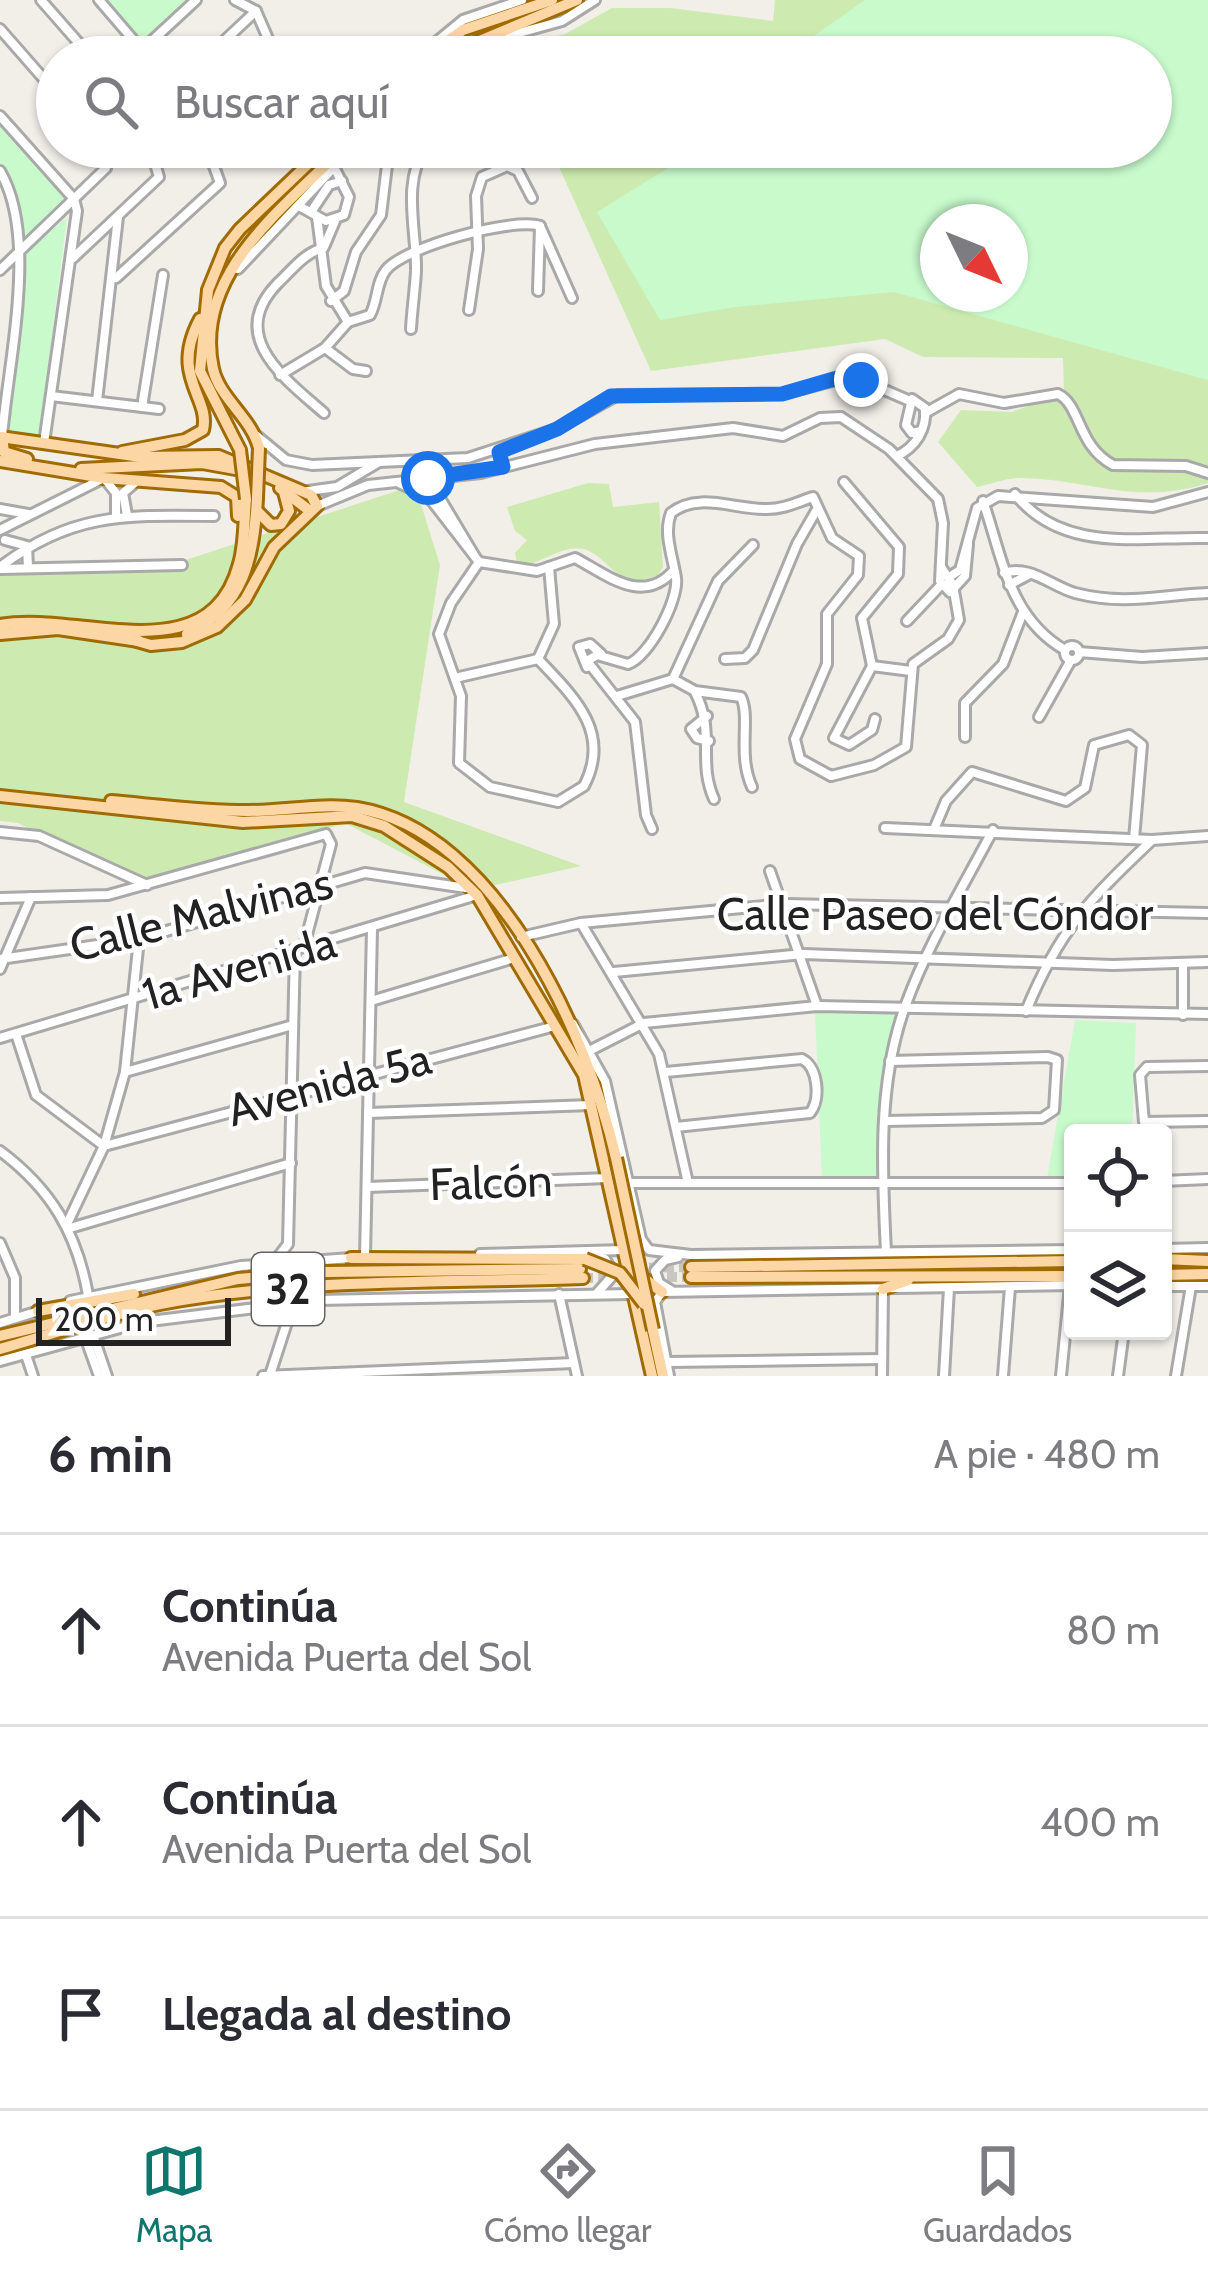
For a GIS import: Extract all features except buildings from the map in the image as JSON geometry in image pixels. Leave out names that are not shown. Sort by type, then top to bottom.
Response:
[{"type":"main road","points":[[454,36],[552,0]]},
{"type":"main road","points":[[483,36],[548,16],[577,0]]},
{"type":"main road","points":[[118,453],[185,440],[203,430],[205,415],[188,376],[188,352],[225,248],[305,168]]},
{"type":"main road","points":[[137,641],[190,633],[232,601],[247,573],[257,441],[213,367],[213,329],[222,290],[242,252],[324,168]]},
{"type":"main road","points":[[204,311],[202,380],[240,450],[253,503],[271,524],[284,521],[289,505],[283,489]]},
{"type":"main road","points":[[1,440],[35,449],[44,443],[118,453],[219,456],[308,491],[313,508]]},
{"type":"main road","points":[[1,440],[6,453],[40,467]]},
{"type":"main road","points":[[0,461],[233,493],[239,504],[238,567]]},
{"type":"main road","points":[[78,473],[218,464],[283,489],[313,508]]},
{"type":"main road","points":[[0,630],[36,620],[136,633],[174,629],[214,607],[238,567],[253,503]]},
{"type":"main road","points":[[0,630],[58,629],[137,641],[182,642],[217,628],[245,600],[274,547],[313,508]]},
{"type":"main road","points":[[0,793],[242,812],[359,808],[383,815],[490,888],[584,1075],[612,1178],[652,1376]]},
{"type":"main road","points":[[451,861],[596,1076],[666,1376]]},
{"type":"main road","points":[[612,1178],[629,1183]]},
{"type":"main road","points":[[616,1209],[620,1198],[634,1202]]},
{"type":"main road","points":[[625,1253],[636,1273],[667,1292]]},
{"type":"main road","points":[[358,1257],[582,1264],[630,1282],[652,1330]]},
{"type":"main road","points":[[1172,1257],[1208,1261]]},
{"type":"main road","points":[[691,1266],[1064,1261]]},
{"type":"main road","points":[[238,1279],[280,1262]]},
{"type":"main road","name":"32","points":[[0,1336],[149,1296],[238,1279],[326,1271],[582,1264]]},
{"type":"main road","name":"32","points":[[0,1349],[137,1310],[271,1290],[582,1264]]},
{"type":"main road","points":[[691,1266],[1064,1280]]},
{"type":"main road","points":[[1172,1275],[1208,1274]]},
{"type":"main road","points":[[883,1289],[920,1276]]},
{"type":"main road","points":[[271,1290],[319,1300]]},
{"type":"main road","points":[[38,1311],[120,1295],[149,1296]]},
{"type":"main road","points":[[637,1315],[640,1303],[655,1309]]},
{"type":"main road","points":[[63,1342],[73,1333],[137,1310]]},
{"type":"street","points":[[41,0],[73,36]]},
{"type":"street","points":[[99,0],[130,36]]},
{"type":"street","points":[[157,36],[196,0]]},
{"type":"street","points":[[235,0],[256,11],[267,36]]},
{"type":"street","points":[[445,36],[463,20],[522,0]]},
{"type":"street","points":[[517,36],[562,21],[595,0]]},
{"type":"street","points":[[231,36],[256,11]]},
{"type":"street","points":[[0,29],[36,70]]},
{"type":"street","points":[[0,116],[36,156]]},
{"type":"street","points":[[44,443],[72,259],[74,199],[46,168]]},
{"type":"street","points":[[0,270],[106,168]]},
{"type":"street","points":[[72,259],[159,177],[156,168]]},
{"type":"street","points":[[114,279],[220,183],[215,168]]},
{"type":"street","points":[[222,290],[332,168]]},
{"type":"street","points":[[324,413],[280,375],[258,343],[258,315],[268,294],[310,253],[323,248],[335,221],[350,206],[335,168]]},
{"type":"street","points":[[332,301],[344,291],[356,251],[381,215],[387,168]]},
{"type":"street","points":[[411,329],[416,168]]},
{"type":"street","points":[[469,310],[476,196],[482,177],[494,168],[518,171],[532,198]]},
{"type":"street","points":[[0,171],[16,209],[19,254],[3,377],[1,440]]},
{"type":"street","points":[[342,181],[329,185],[314,215],[323,248],[323,275],[332,301],[349,322]]},
{"type":"street","points":[[299,206],[335,221]]},
{"type":"street","points":[[97,401],[118,217]]},
{"type":"street","points":[[280,375],[325,349],[349,322],[370,315],[387,268],[477,231],[529,222],[540,226],[572,298]]},
{"type":"street","points":[[538,291],[540,226]]},
{"type":"street","points":[[142,406],[163,275]]},
{"type":"street","points":[[325,349],[356,370],[366,370]]},
{"type":"street","points":[[257,441],[298,464],[499,452],[557,429],[618,395],[782,394],[844,376],[920,401],[926,413],[914,445],[912,471]]},
{"type":"street","points":[[926,413],[958,394],[1004,403],[1052,395],[1067,399],[1083,438],[1113,465],[1186,466],[1208,473]]},
{"type":"street","points":[[51,396],[159,409]]},
{"type":"street","points":[[893,453],[907,429],[910,400]]},
{"type":"street","points":[[313,508],[368,485],[503,467],[595,444],[733,428],[783,436],[830,417],[854,421],[912,471],[941,507],[941,567],[959,620],[954,632],[918,657],[911,671],[908,738],[901,752],[831,776],[800,759],[795,739],[827,664],[827,614],[861,568],[854,551],[832,538],[817,510]]},
{"type":"street","points":[[907,429],[921,431]]},
{"type":"street","points":[[893,453],[914,445]]},
{"type":"street","points":[[499,452],[503,467]]},
{"type":"street","points":[[308,491],[337,487],[386,459]]},
{"type":"street","points":[[417,460],[477,559]]},
{"type":"street","points":[[368,485],[369,467]]},
{"type":"street","points":[[438,494],[446,477]]},
{"type":"street","points":[[0,530],[104,478],[120,493],[122,515]]},
{"type":"street","points":[[120,493],[139,481]]},
{"type":"street","points":[[392,481],[428,496],[477,559],[524,571],[575,558],[639,588],[661,585],[674,570]]},
{"type":"street","points":[[844,482],[899,547],[898,574],[862,618],[872,666],[834,738],[850,745],[872,730],[875,719]]},
{"type":"street","points":[[907,621],[960,570],[972,515],[983,501],[1015,494],[1153,507],[1208,492]]},
{"type":"street","points":[[1015,494],[1034,512],[1108,541],[1151,544],[1208,538]]},
{"type":"street","points":[[1030,496],[1034,512]]},
{"type":"street","points":[[652,829],[644,801],[641,737],[617,696],[587,667],[590,657],[628,664],[640,660],[655,640],[676,585],[668,520],[679,507],[796,506],[813,497],[819,500],[753,650],[745,658],[725,659]]},
{"type":"street","points":[[983,501],[1004,573],[1023,612],[1065,650],[1073,645],[1075,656],[1039,716]]},
{"type":"street","points":[[0,509],[29,514]]},
{"type":"street","points":[[0,568],[27,546],[122,515],[214,516]]},
{"type":"street","points":[[972,515],[988,527]]},
{"type":"street","points":[[1194,538],[1208,529]]},
{"type":"street","points":[[5,540],[27,546]]},
{"type":"street","points":[[673,679],[718,581],[753,545]]},
{"type":"street","points":[[27,546],[28,566]]},
{"type":"street","points":[[477,559],[439,634],[461,696],[459,764],[490,787],[558,802],[584,786],[596,738],[590,720],[538,659]]},
{"type":"street","points":[[0,568],[182,565]]},
{"type":"street","points":[[538,659],[554,624],[549,567]]},
{"type":"street","points":[[1004,573],[1030,574],[1076,593],[1112,600],[1152,602],[1208,593]]},
{"type":"street","points":[[1010,585],[1030,574]]},
{"type":"street","points":[[661,585],[670,598]]},
{"type":"street","points":[[965,737],[964,704],[1004,664],[1023,612]]},
{"type":"street","points":[[1015,631],[1035,626]]},
{"type":"street","points":[[1075,656],[1208,653]]},
{"type":"street","points":[[455,678],[538,659]]},
{"type":"street","points":[[872,666],[911,671]]},
{"type":"street","points":[[617,696],[673,679],[695,692],[744,700],[741,743],[752,788]]},
{"type":"street","points":[[695,692],[707,716],[705,772],[715,800]]},
{"type":"street","points":[[707,716],[692,729],[709,741]]},
{"type":"street","points":[[935,827],[965,776],[987,773],[1066,801],[1085,788],[1092,750],[1099,742],[1129,735],[1142,746],[1134,839]]},
{"type":"street","points":[[885,828],[1152,840],[1208,836]]},
{"type":"street","points":[[886,1252],[882,1185],[890,1061],[905,1006],[992,830]]},
{"type":"street","points":[[0,832],[39,836],[147,885]]},
{"type":"street","points":[[0,898],[93,897],[326,834],[331,844],[299,949],[288,1244],[280,1262]]},
{"type":"street","points":[[1026,1011],[1047,960],[1078,911],[1152,840]]},
{"type":"street","points":[[770,871],[803,954],[817,1006]]},
{"type":"street","name":"Calle Malvinas","points":[[4,959],[139,939],[365,873],[474,892]]},
{"type":"street","name":"1a Avenida","points":[[0,1038],[372,929],[474,892]]},
{"type":"street","points":[[0,969],[32,898]]},
{"type":"street","name":"Calle Paseo del Cóndor","points":[[519,938],[581,923],[785,904],[1208,913]]},
{"type":"street","points":[[581,923],[644,1022],[666,1072],[688,1183]]},
{"type":"street","points":[[0,1323],[88,1295],[280,1262],[358,1257],[367,1187],[372,929]]},
{"type":"street","points":[[69,1226],[104,1146],[125,1072],[139,939]]},
{"type":"street","points":[[614,972],[803,954],[1208,962]]},
{"type":"street","points":[[371,1001],[514,958]]},
{"type":"street","points":[[1183,964],[1183,1015]]},
{"type":"street","points":[[591,1050],[644,1022],[817,1006],[1208,1013]]},
{"type":"street","points":[[560,1020],[591,1050],[605,1081],[643,1243],[691,1266]]},
{"type":"street","name":"Avenida 5a","points":[[104,1146],[560,1020]]},
{"type":"street","points":[[125,1072],[293,1025]]},
{"type":"street","points":[[16,1034],[36,1095],[104,1146]]},
{"type":"street","points":[[885,1121],[1042,1118],[1054,1110],[1060,1071],[1057,1060],[1048,1057],[890,1061]]},
{"type":"street","points":[[666,1072],[802,1059],[813,1066],[816,1102],[804,1114],[676,1127]]},
{"type":"street","points":[[1208,1066],[1147,1067],[1140,1075],[1144,1122],[1208,1120]]},
{"type":"street","points":[[368,1114],[593,1105]]},
{"type":"street","points":[[0,1151],[30,1175],[69,1226],[88,1295]]},
{"type":"street","points":[[69,1226],[292,1163]]},
{"type":"street","name":"Falcón","points":[[367,1187],[612,1178]]},
{"type":"street","points":[[1172,1180],[1208,1179]]},
{"type":"street","points":[[629,1183],[1064,1183]]},
{"type":"street","points":[[288,1244],[308,1260]]},
{"type":"street","points":[[1172,1254],[1208,1248]]},
{"type":"street","points":[[2,1249],[15,1278],[15,1318]]},
{"type":"street","points":[[667,1292],[656,1270],[665,1259],[691,1266],[886,1252],[1064,1250]]},
{"type":"street","points":[[582,1264],[625,1253]]},
{"type":"street","points":[[582,1264],[611,1265],[612,1281],[596,1293]]},
{"type":"street","points":[[667,1292],[1010,1288],[1064,1283]]},
{"type":"street","points":[[1172,1286],[1208,1286]]},
{"type":"street","points":[[1176,1376],[1191,1286]]},
{"type":"street","points":[[944,1376],[949,1288]]},
{"type":"street","points":[[1003,1376],[1010,1288]]},
{"type":"street","points":[[882,1376],[883,1289]]},
{"type":"street","points":[[666,1376],[655,1309],[667,1292]]},
{"type":"street","points":[[559,1294],[577,1376]]},
{"type":"street","points":[[0,1361],[188,1313],[319,1300],[632,1294]]},
{"type":"street","points":[[293,1303],[268,1376],[500,1372],[574,1363]]},
{"type":"street","points":[[89,1336],[103,1376]]},
{"type":"street","points":[[1061,1376],[1065,1340]]},
{"type":"street","points":[[1118,1376],[1123,1340]]},
{"type":"street","points":[[26,1354],[33,1376]]},
{"type":"street","points":[[666,1363],[882,1359]]},
{"type":"green space","points":[[103,0],[193,0],[154,36],[134,36]]},
{"type":"green space","points":[[775,0],[1208,0],[1208,483],[1136,492],[1023,478],[977,487],[938,442],[961,410],[1012,412],[1064,393],[1063,358],[923,357],[885,339],[651,371],[559,168],[1172,168],[1172,36],[556,36],[612,8],[670,8],[773,21]]},
{"type":"green space","points":[[865,0],[1208,0],[1208,380],[965,312],[1028,312],[1028,204],[920,204],[920,299],[894,292],[735,307],[660,320],[597,212],[668,168],[1172,168],[1172,36],[814,36]]},
{"type":"green space","points":[[0,123],[66,200],[28,238],[24,238],[15,192],[0,163]]},
{"type":"green space","points":[[67,217],[39,439],[4,434],[23,256]]},
{"type":"green space","points":[[588,483],[609,484],[613,507],[659,502],[663,567],[658,575],[627,579],[582,549],[517,564],[515,553],[527,540],[515,531],[507,507]]},
{"type":"green space","points":[[415,485],[440,565],[404,802],[581,866],[473,890],[345,823],[143,887],[18,823],[0,821],[0,573],[164,567]]},
{"type":"green space","points":[[855,1008],[899,1014],[886,1064],[881,1177],[822,1180],[815,1012]]},
{"type":"green space","points":[[1075,1020],[1136,1023],[1132,1124],[1064,1124],[1064,1177],[1047,1178]]},
{"type":"tunnel","points":[[634,1268],[691,1267]]},
{"type":"tunnel","points":[[652,1277],[691,1277]]},
{"type":"tunnel","points":[[583,1278],[615,1278]]},
{"type":"route","points":[[428,478],[503,467],[499,452],[557,429],[611,396],[782,394],[844,376],[861,380]]}]
